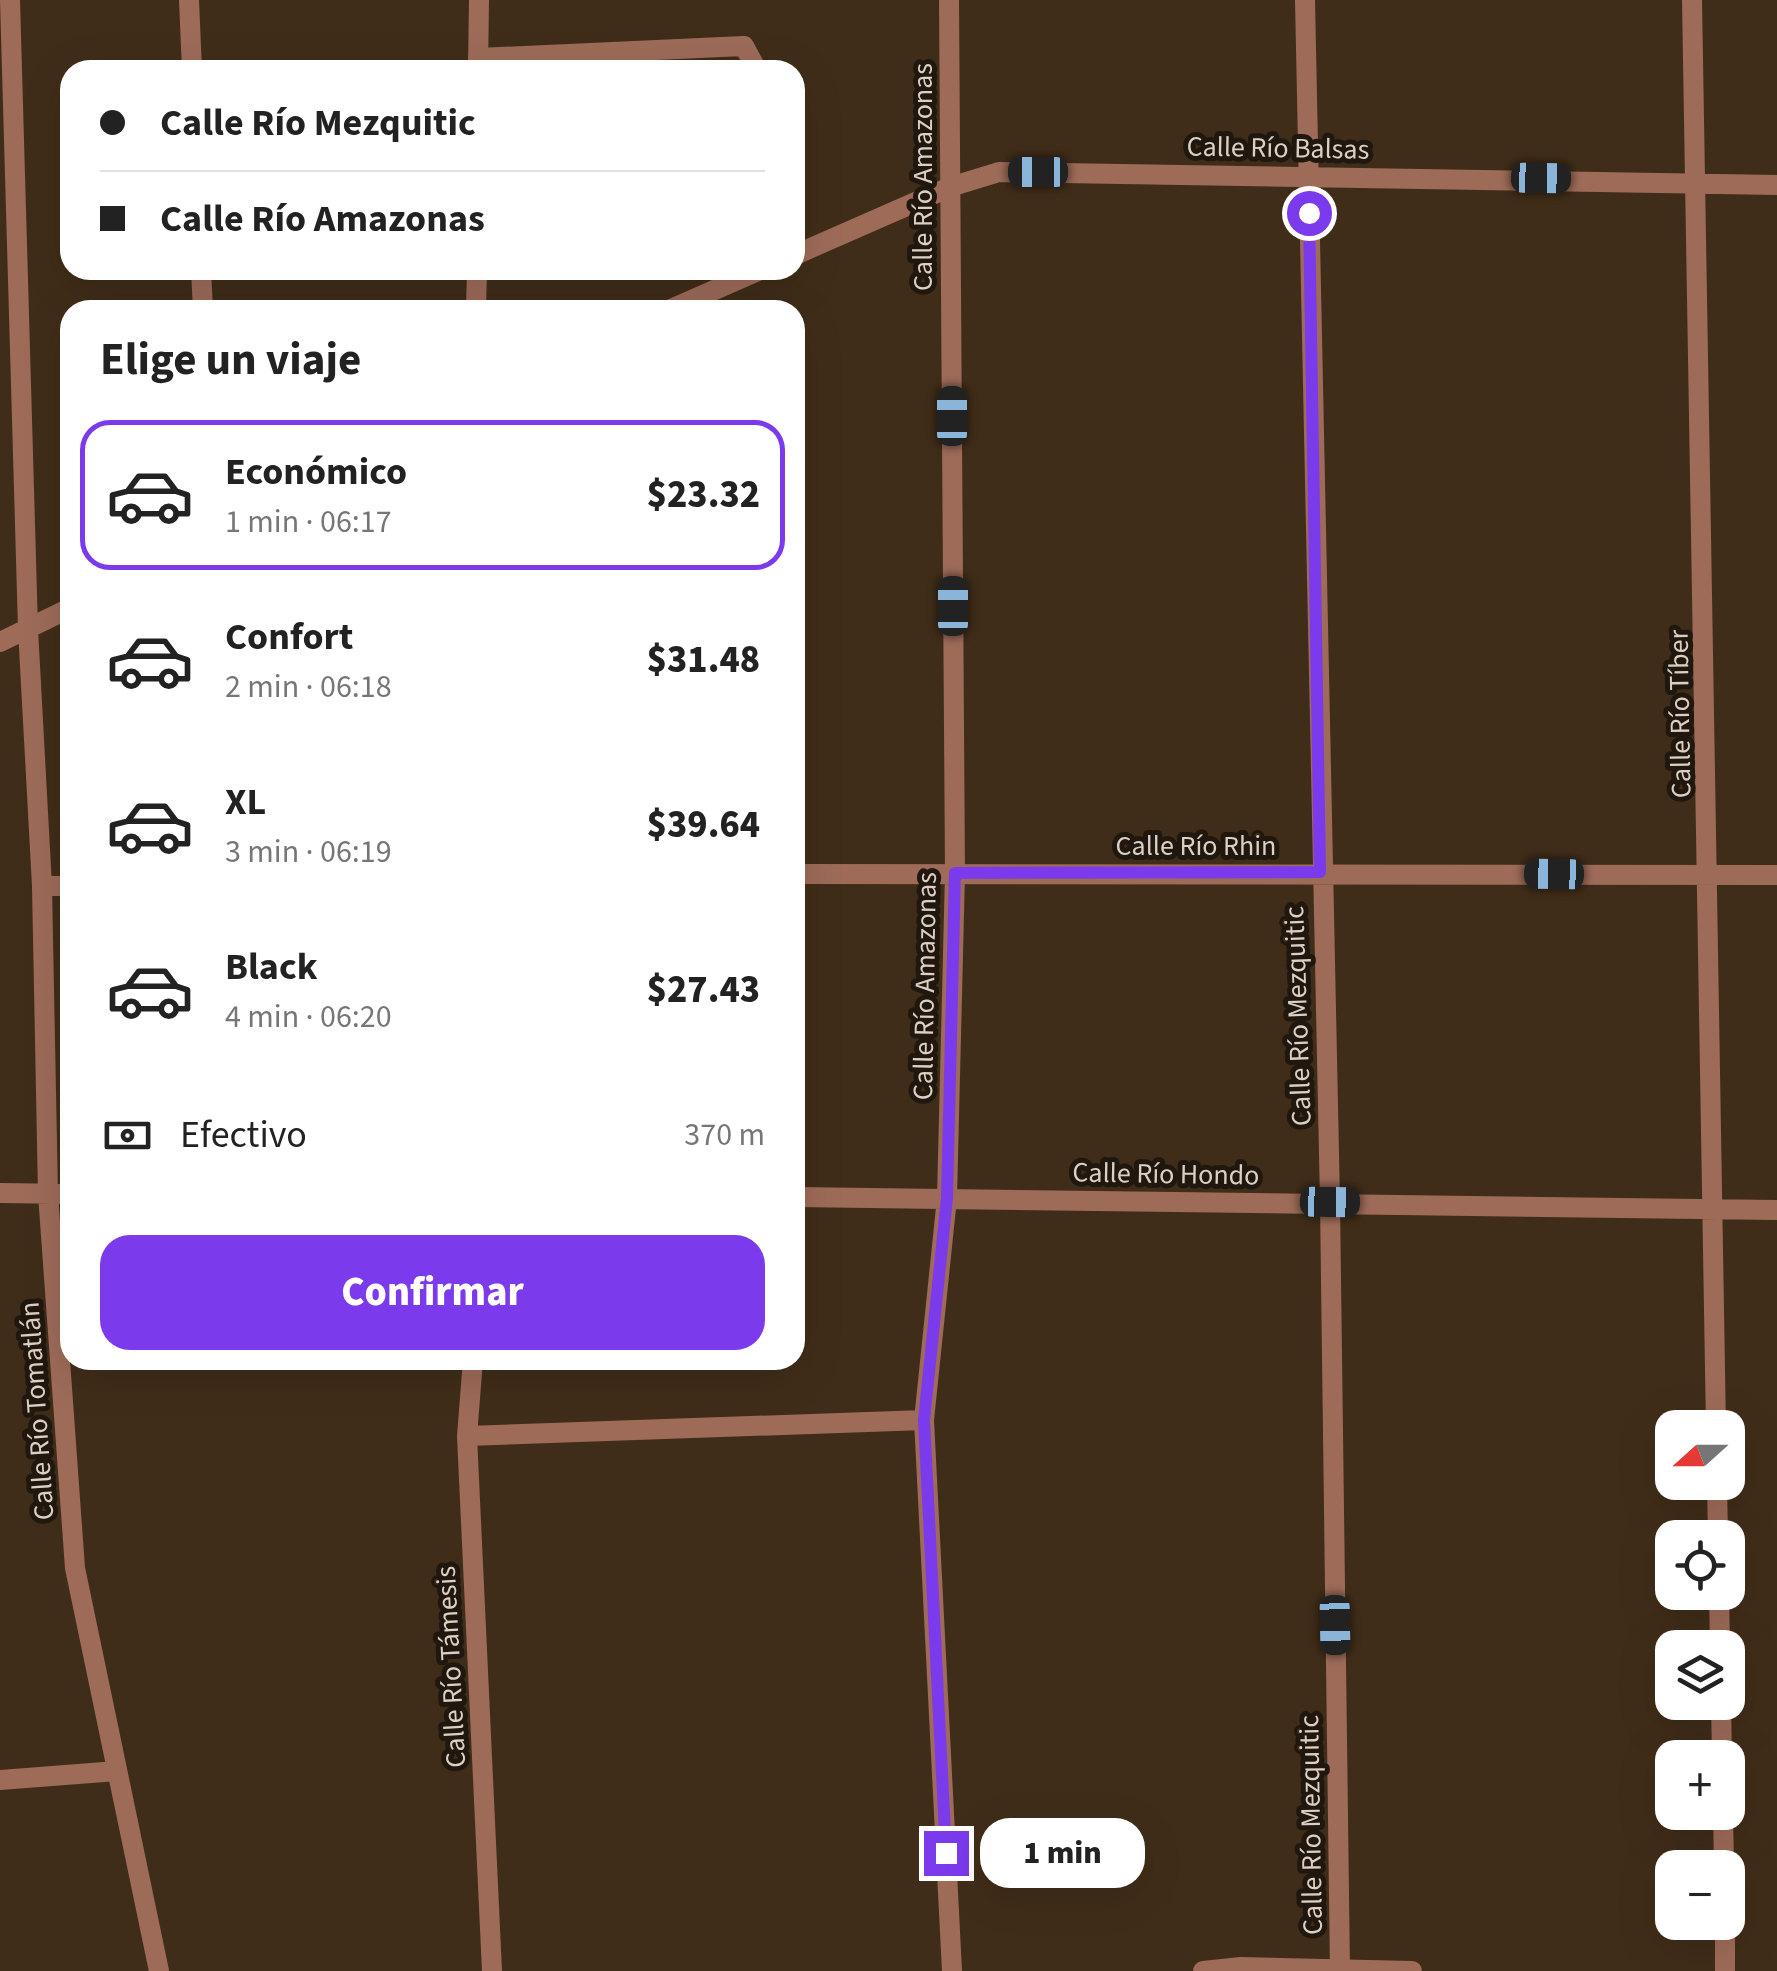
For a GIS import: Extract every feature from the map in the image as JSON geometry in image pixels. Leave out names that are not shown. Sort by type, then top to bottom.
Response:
[{"type":"street","name":"Calle Río Tomatlán","points":[[10,0],[28,629],[42,886],[48,1194],[60,1360]]},
{"type":"street","points":[[189,0],[192,60]]},
{"type":"street","points":[[478,0],[478,60]]},
{"type":"street","name":"Calle Río Amazonas","points":[[949,0],[955,873],[947,1198],[924,1420],[952,1971]]},
{"type":"street","name":"Calle Río Mezquitic","points":[[1305,0],[1320,872],[1330,1202],[1340,1970]]},
{"type":"street","name":"Calle Río Tíber","points":[[1692,0],[1710,876],[1716,1410]]},
{"type":"street","points":[[537,60],[744,46],[752,60]]},
{"type":"street","name":"Calle Río Balsas","points":[[805,251],[950,187],[1000,172],[1308,174],[1777,185]]},
{"type":"street","points":[[691,300],[737,280]]},
{"type":"street","points":[[0,642],[60,613]]},
{"type":"street","name":"Calle Río Rhin","points":[[805,874],[1777,875]]},
{"type":"street","points":[[42,886],[60,886]]},
{"type":"street","points":[[0,1193],[60,1194]]},
{"type":"street","name":"Calle Río Hondo","points":[[805,1197],[1777,1210]]},
{"type":"street","name":"Calle Río Tomatlán","points":[[61,1370],[75,1568],[159,1971]]},
{"type":"street","name":"Calle Río Támesis","points":[[472,1370],[467,1436],[492,1971]]},
{"type":"street","points":[[467,1436],[924,1420]]},
{"type":"street","points":[[0,1780],[117,1771]]},
{"type":"street","points":[[1725,1940],[1726,1971]]},
{"type":"street","points":[[1204,1971],[1241,1967],[1412,1971]]},
{"type":"route","points":[[946,1853],[924,1420],[947,1198],[955,873],[1320,872],[1309,213]]}]
